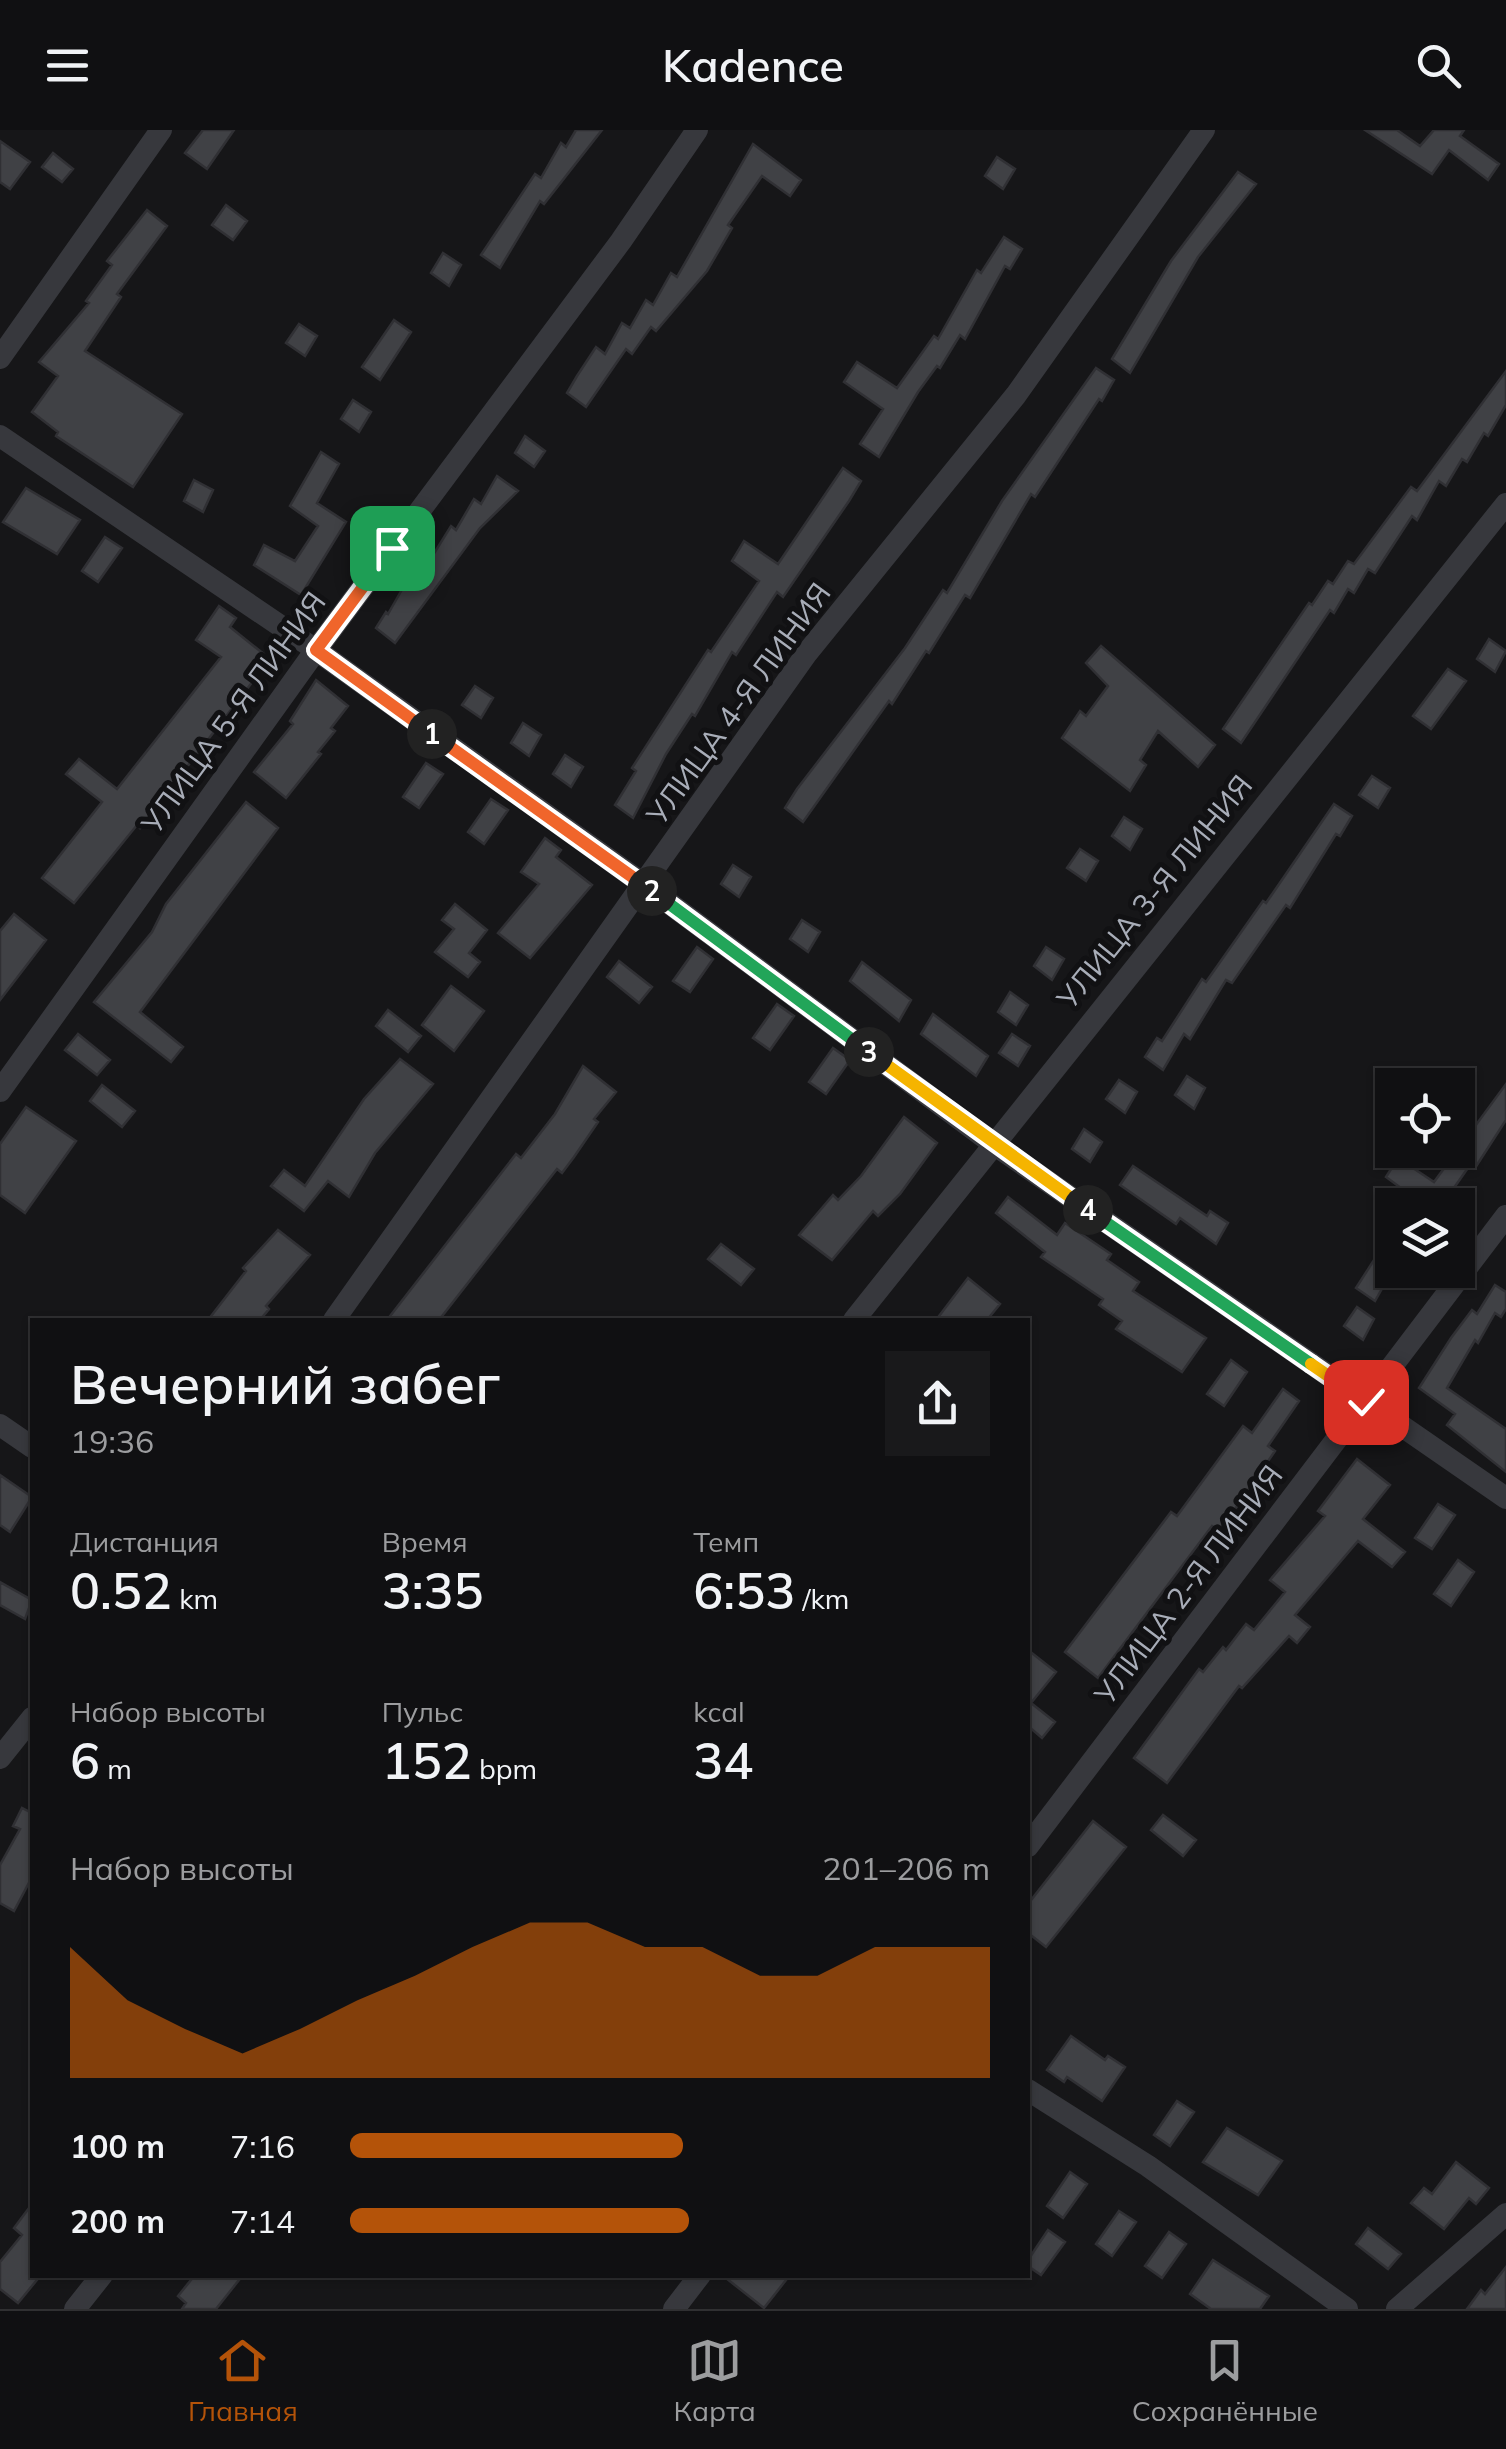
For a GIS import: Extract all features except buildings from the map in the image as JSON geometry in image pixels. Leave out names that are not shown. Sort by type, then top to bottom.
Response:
[{"type":"street","points":[[0,358],[161,130]]},
{"type":"street","name":"УЛИЦА 5-Я ЛИНИЯ","points":[[0,1091],[316,650],[621,241],[696,130]]},
{"type":"street","name":"УЛИЦА 4-Я ЛИНИЯ","points":[[335,1318],[646,886],[807,654],[1016,394],[1204,130]]},
{"type":"street","points":[[0,436],[316,650],[646,886],[992,1143],[1506,1498]]},
{"type":"street","name":"УЛИЦА 3-Я ЛИНИЯ","points":[[856,1318],[1506,504]]},
{"type":"street","name":"УЛИЦА 2-Я ЛИНИЯ","points":[[1030,1843],[1506,1216]]},
{"type":"street","points":[[0,1425],[30,1446]]},
{"type":"street","points":[[0,1758],[30,1720]]},
{"type":"street","points":[[1030,2091],[1148,2166],[1347,2309]]},
{"type":"street","points":[[1396,2309],[1506,2214]]},
{"type":"street","points":[[75,2309],[100,2278]]},
{"type":"street","points":[[674,2309],[698,2278]]},
{"type":"route","points":[[392,548],[316,650],[646,886],[992,1143],[1366,1402]]}]
